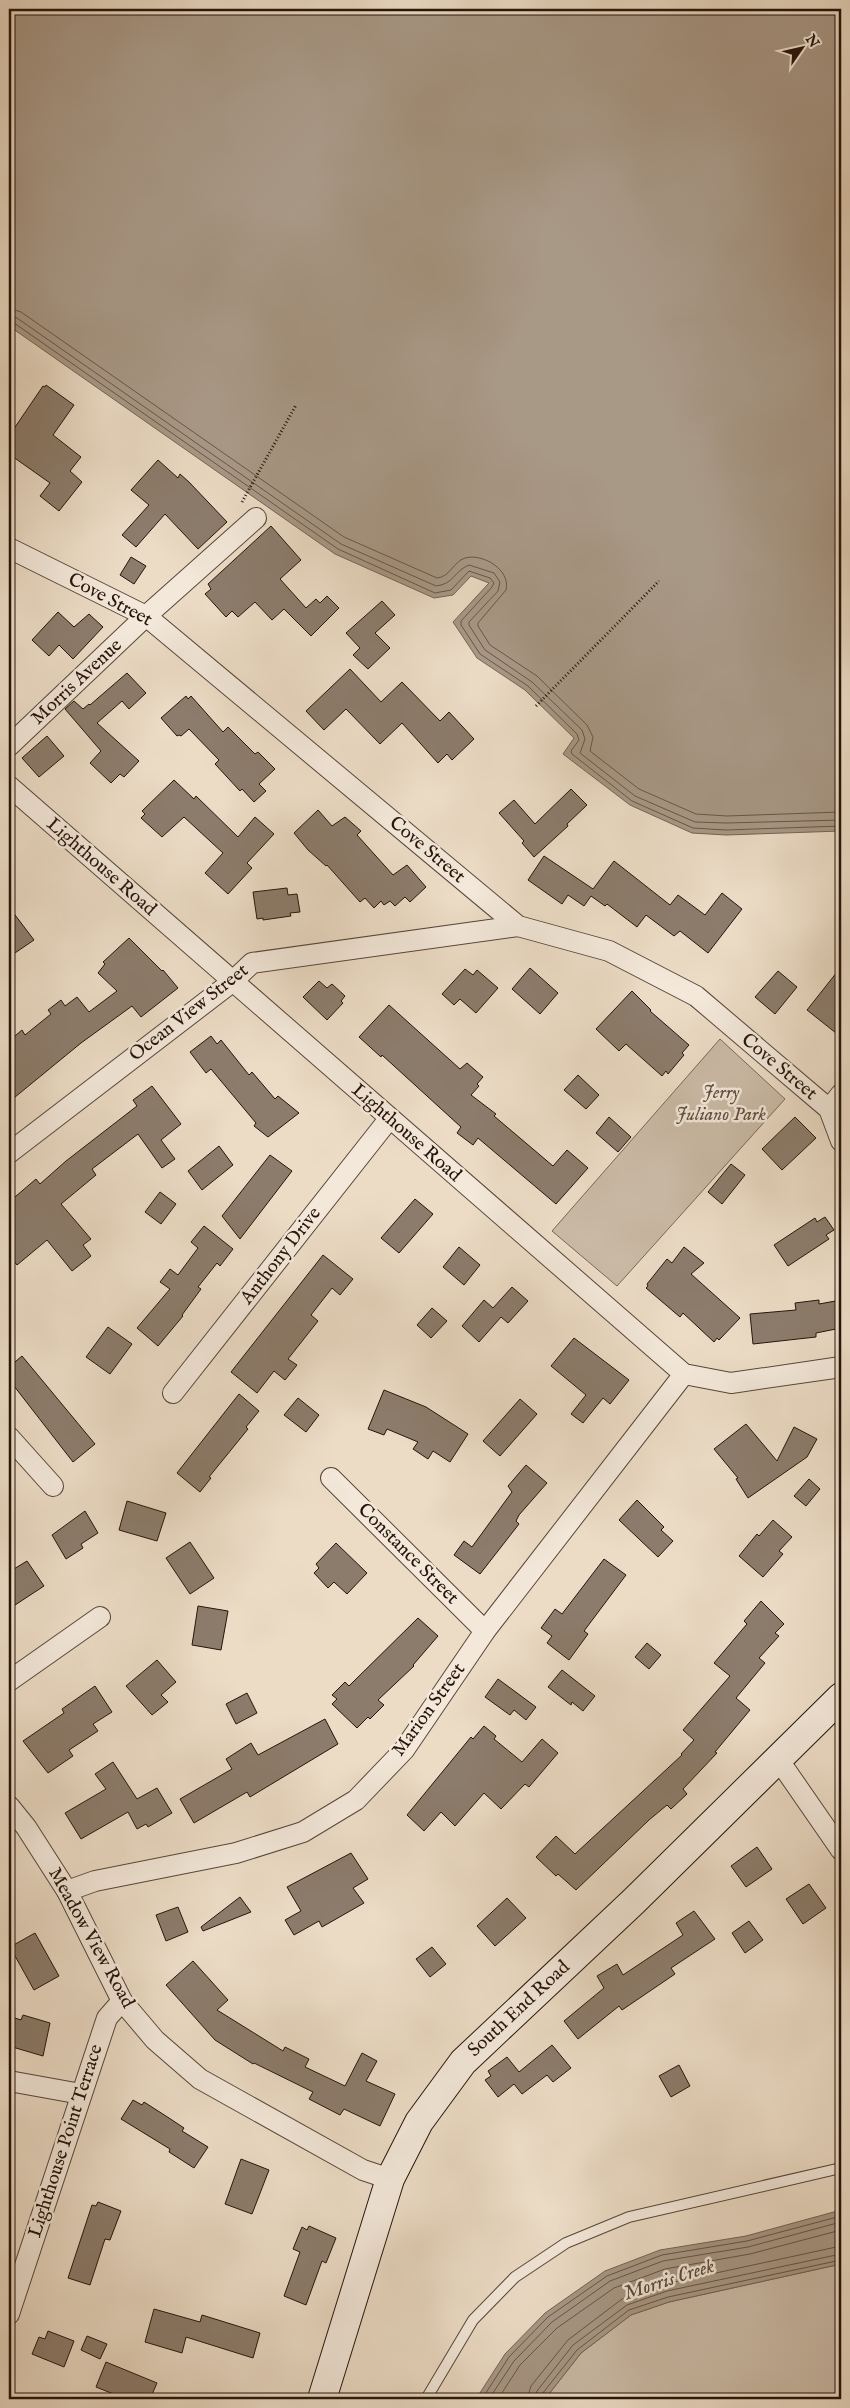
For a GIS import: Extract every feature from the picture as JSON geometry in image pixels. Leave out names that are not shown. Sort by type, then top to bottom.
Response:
[{"type":"main road","name":"South End Road","points":[[322,2399],[390,2179],[419,2122],[463,2062],[634,1901],[840,1698]]},
{"type":"street","name":"Morris Avenue","points":[[9,746],[146,616],[256,518]]},
{"type":"street","name":"Cove Street","points":[[9,548],[146,616],[518,926],[609,951],[696,996],[835,1101],[841,1141]]},
{"type":"street","name":"Lighthouse Road","points":[[9,786],[684,1374],[730,1383],[841,1367]]},
{"type":"street","name":"Ocean View Street","points":[[9,1153],[232,982],[252,963],[518,926]]},
{"type":"street","name":"Anthony Drive","points":[[173,1393],[389,1119]]},
{"type":"street","name":"Marion Street","points":[[68,1890],[95,1881],[236,1853],[302,1832],[356,1800],[404,1750],[485,1631],[684,1374]]},
{"type":"street","points":[[9,1437],[53,1486]]},
{"type":"street","name":"Constance Street","points":[[331,1478],[485,1631]]},
{"type":"street","points":[[9,1680],[100,1617]]},
{"type":"street","points":[[778,1759],[841,1850]]},
{"type":"street","name":"Meadow View Road","points":[[9,1806],[26,1827],[68,1890],[122,2001],[155,2040],[200,2079],[362,2170],[390,2179]]},
{"type":"street","name":"Lighthouse Point Terrace","points":[[9,2314],[108,2018],[122,2001]]},
{"type":"street","points":[[9,2081],[81,2094]]},
{"type":"lane","points":[[426,2399],[472,2320],[515,2277],[566,2243],[629,2217],[841,2168]]},
{"type":"path","points":[[242,502],[296,404]]},
{"type":"path","points":[[536,706],[659,580]]},
{"type":"green space","name":"Jerry Juliano Park","points":[[720,1039],[785,1099],[617,1286],[552,1231]]},
{"type":"green space","points":[[841,2264],[841,2399],[545,2399],[581,2353],[631,2315],[669,2302]]},
{"type":"water","points":[[9,9],[841,9],[841,831],[726,835],[692,833],[630,805],[563,754],[574,738],[525,690],[477,658],[453,622],[489,583],[471,576],[453,595],[434,598],[335,554],[9,326]]},
{"type":"water","name":"Morris Creek","points":[[841,2210],[841,2264],[669,2302],[631,2315],[581,2353],[545,2399],[476,2399],[505,2354],[545,2313],[605,2271],[660,2250],[746,2236]]},
{"type":"building","points":[[46,385],[74,405],[53,435],[81,457],[70,471],[82,482],[59,511],[40,496],[50,483],[9,454],[9,436],[43,386],[45,387]]},
{"type":"building","points":[[158,460],[178,478],[180,474],[189,482],[227,522],[198,549],[165,514],[136,547],[122,535],[149,505],[131,490]]},
{"type":"building","points":[[271,526],[301,560],[280,579],[306,608],[316,599],[320,603],[327,596],[339,608],[311,636],[284,609],[272,620],[255,602],[238,617],[232,611],[226,617],[205,594],[211,589],[208,584]]},
{"type":"building","points":[[131,557],[146,566],[134,584],[120,575]]},
{"type":"building","points":[[382,601],[395,615],[375,633],[390,648],[368,669],[353,655],[360,648],[346,633]]},
{"type":"building","points":[[58,612],[74,627],[89,614],[103,627],[73,659],[59,645],[49,656],[32,640]]},
{"type":"building","points":[[350,669],[381,702],[402,682],[440,721],[449,712],[474,739],[452,760],[447,754],[438,763],[402,723],[380,744],[346,709],[324,730],[306,711]]},
{"type":"building","points":[[127,673],[146,693],[129,709],[122,701],[97,723],[139,761],[124,777],[120,774],[111,783],[90,763],[101,751],[65,709],[74,701],[83,709],[90,705]]},
{"type":"building","points":[[186,696],[188,699],[191,696],[223,732],[228,727],[255,754],[258,752],[275,769],[259,784],[266,791],[254,802],[242,789],[240,791],[215,764],[219,760],[189,729],[181,736],[177,736],[161,718]]},
{"type":"building","points":[[47,736],[64,756],[39,777],[22,758]]},
{"type":"building","points":[[174,780],[194,799],[196,796],[238,837],[255,817],[274,834],[247,863],[252,868],[228,894],[205,873],[223,853],[184,817],[162,837],[141,818],[145,814],[142,811]]},
{"type":"building","points":[[571,789],[587,805],[567,824],[568,826],[534,857],[522,843],[524,841],[499,813],[514,800],[535,824]]},
{"type":"building","points":[[318,810],[332,826],[345,817],[361,831],[357,835],[393,875],[407,865],[426,887],[410,902],[405,897],[395,906],[390,901],[384,905],[381,901],[374,908],[365,898],[360,902],[327,865],[308,850],[294,833]]},
{"type":"building","points":[[544,856],[593,889],[614,861],[670,905],[678,895],[705,915],[722,893],[742,909],[708,953],[680,931],[674,936],[646,915],[637,927],[607,904],[605,906],[591,896],[584,906],[568,895],[562,904],[528,880]]},
{"type":"building","points":[[287,888],[288,895],[297,894],[300,912],[290,913],[291,916],[263,920],[263,918],[257,919],[253,892]]},
{"type":"building","points":[[9,907],[34,940],[9,957]]},
{"type":"building","points":[[129,938],[163,970],[178,988],[141,1017],[132,1006],[81,1043],[9,1102],[9,1041],[22,1030],[25,1035],[51,1014],[48,1010],[61,1000],[65,1006],[77,997],[89,1012],[117,991],[98,973],[105,964],[103,962]]},
{"type":"building","points":[[841,967],[841,1037],[807,1010]]},
{"type":"building","points":[[530,968],[558,993],[540,1014],[512,989]]},
{"type":"building","points":[[465,969],[473,975],[477,970],[498,988],[476,1013],[460,999],[454,1005],[442,994]]},
{"type":"building","points":[[778,971],[797,987],[775,1014],[755,997]]},
{"type":"building","points":[[319,981],[327,988],[332,984],[345,996],[341,1001],[343,1003],[327,1020],[303,997]]},
{"type":"building","points":[[632,991],[650,1011],[689,1045],[682,1053],[684,1055],[668,1074],[666,1071],[662,1076],[626,1044],[619,1051],[596,1029]]},
{"type":"building","points":[[389,1005],[460,1069],[467,1063],[483,1077],[477,1084],[479,1086],[471,1095],[496,1114],[494,1116],[553,1166],[567,1150],[588,1168],[556,1204],[478,1138],[473,1145],[457,1133],[461,1127],[382,1055],[381,1057],[359,1037]]},
{"type":"building","points":[[211,1036],[217,1044],[221,1040],[249,1075],[252,1072],[275,1099],[278,1096],[299,1113],[268,1137],[254,1126],[256,1123],[211,1069],[206,1073],[190,1052]]},
{"type":"building","points":[[578,1075],[599,1095],[586,1109],[564,1090]]},
{"type":"building","points":[[152,1086],[181,1124],[161,1140],[175,1159],[162,1168],[138,1134],[92,1169],[96,1175],[61,1204],[91,1239],[83,1245],[91,1256],[72,1271],[47,1240],[17,1265],[9,1255],[9,1202],[36,1179],[40,1184],[66,1161],[137,1106],[133,1100]]},
{"type":"building","points":[[609,1117],[631,1137],[618,1152],[596,1133]]},
{"type":"building","points":[[795,1117],[816,1138],[782,1170],[762,1149]]},
{"type":"building","points":[[219,1146],[233,1165],[202,1190],[188,1171]]},
{"type":"building","points":[[270,1155],[292,1171],[240,1239],[222,1216]]},
{"type":"building","points":[[731,1164],[745,1175],[722,1204],[708,1192]]},
{"type":"building","points":[[160,1192],[176,1204],[161,1224],[145,1212]]},
{"type":"building","points":[[415,1199],[433,1214],[399,1253],[381,1238]]},
{"type":"building","points":[[825,1217],[834,1230],[826,1235],[829,1239],[788,1266],[774,1245],[815,1218],[817,1222]]},
{"type":"building","points":[[204,1226],[233,1249],[220,1266],[217,1263],[198,1287],[201,1289],[183,1316],[158,1346],[137,1328],[170,1289],[160,1282],[170,1269],[178,1275],[198,1248],[191,1242]]},
{"type":"building","points":[[459,1247],[480,1265],[464,1285],[443,1267]]},
{"type":"building","points":[[684,1247],[704,1263],[691,1274],[740,1318],[719,1340],[717,1338],[714,1342],[683,1313],[680,1317],[646,1288],[647,1284],[667,1259],[672,1263]]},
{"type":"building","points":[[323,1255],[353,1279],[340,1295],[332,1288],[311,1315],[318,1321],[288,1359],[297,1365],[285,1380],[274,1371],[257,1393],[231,1372]]},
{"type":"building","points":[[512,1287],[528,1301],[508,1323],[501,1317],[479,1342],[462,1326],[484,1300],[493,1308]]},
{"type":"building","points":[[819,1300],[819,1304],[841,1300],[841,1328],[816,1333],[816,1337],[753,1344],[750,1314],[796,1310],[795,1303]]},
{"type":"building","points":[[432,1308],[447,1321],[431,1338],[417,1325]]},
{"type":"building","points":[[108,1327],[132,1344],[110,1374],[86,1357]]},
{"type":"building","points":[[574,1338],[629,1380],[610,1404],[603,1398],[583,1423],[571,1414],[586,1395],[551,1366]]},
{"type":"building","points":[[22,1356],[95,1444],[73,1462],[14,1386],[15,1384],[9,1376],[9,1367]]},
{"type":"building","points":[[384,1390],[426,1407],[468,1434],[450,1462],[433,1451],[428,1459],[413,1449],[418,1442],[387,1429],[384,1435],[368,1429]]},
{"type":"building","points":[[239,1394],[259,1411],[246,1427],[248,1429],[209,1477],[211,1478],[200,1492],[177,1473]]},
{"type":"building","points":[[298,1398],[319,1415],[306,1432],[284,1415]]},
{"type":"building","points":[[520,1399],[537,1414],[500,1456],[483,1441]]},
{"type":"building","points":[[746,1424],[777,1461],[794,1427],[817,1439],[807,1457],[748,1498],[736,1479],[738,1478],[714,1449]]},
{"type":"building","points":[[526,1465],[547,1483],[519,1515],[516,1521],[519,1524],[480,1574],[454,1555],[464,1541],[472,1547],[512,1492],[508,1486]]},
{"type":"building","points":[[809,1479],[820,1489],[806,1506],[794,1496]]},
{"type":"building","points":[[637,1500],[664,1527],[661,1530],[673,1541],[658,1557],[619,1520]]},
{"type":"building","points":[[127,1501],[166,1513],[157,1541],[119,1530]]},
{"type":"building","points":[[85,1511],[98,1533],[81,1544],[83,1548],[66,1559],[52,1535]]},
{"type":"building","points":[[773,1520],[792,1537],[779,1551],[783,1554],[763,1577],[739,1556],[757,1534],[759,1536]]},
{"type":"building","points":[[190,1542],[214,1578],[190,1594],[166,1558]]},
{"type":"building","points":[[336,1543],[367,1573],[347,1594],[334,1582],[328,1588],[314,1573],[319,1568],[316,1564]]},
{"type":"building","points":[[604,1559],[626,1575],[584,1631],[588,1634],[569,1660],[547,1643],[552,1636],[541,1628],[555,1609],[562,1614]]},
{"type":"building","points":[[27,1561],[44,1586],[9,1609],[9,1572]]},
{"type":"building","points":[[761,1601],[784,1624],[775,1633],[779,1636],[759,1658],[765,1663],[736,1698],[750,1710],[715,1752],[717,1753],[683,1789],[687,1794],[671,1809],[667,1805],[649,1820],[576,1890],[558,1874],[556,1876],[536,1857],[556,1836],[575,1854],[682,1755],[694,1740],[683,1730],[730,1676],[714,1663],[747,1624],[744,1621]]},
{"type":"building","points":[[198,1606],[228,1611],[221,1650],[192,1645]]},
{"type":"building","points":[[418,1618],[438,1636],[414,1666],[378,1700],[384,1705],[370,1719],[368,1717],[357,1728],[332,1704],[337,1699],[332,1695],[345,1682],[349,1686]]},
{"type":"building","points":[[647,1643],[661,1655],[649,1669],[635,1657]]},
{"type":"building","points":[[157,1660],[176,1682],[161,1695],[168,1702],[152,1715],[126,1686]]},
{"type":"building","points":[[562,1670],[595,1696],[583,1711],[572,1702],[571,1705],[548,1687]]},
{"type":"building","points":[[498,1679],[536,1707],[526,1720],[514,1710],[510,1715],[485,1697]]},
{"type":"building","points":[[95,1686],[112,1712],[93,1724],[98,1731],[69,1750],[73,1756],[48,1773],[23,1741],[64,1713],[62,1709]]},
{"type":"building","points":[[247,1693],[257,1713],[236,1724],[226,1704]]},
{"type":"building","points":[[325,1719],[338,1744],[250,1797],[247,1792],[194,1823],[180,1799],[232,1769],[226,1759],[251,1743],[258,1755]]},
{"type":"building","points":[[484,1726],[496,1736],[494,1739],[522,1762],[542,1739],[558,1753],[529,1787],[525,1784],[501,1809],[484,1793],[455,1826],[441,1812],[424,1831],[407,1815],[471,1737],[473,1739]]},
{"type":"building","points":[[113,1762],[137,1799],[157,1788],[172,1813],[148,1827],[146,1824],[137,1829],[128,1812],[81,1839],[65,1813],[106,1789],[95,1774]]},
{"type":"building","points":[[757,1847],[772,1869],[746,1887],[731,1866]]},
{"type":"building","points":[[351,1853],[368,1879],[353,1888],[364,1903],[322,1927],[319,1921],[294,1935],[285,1920],[301,1911],[287,1887]]},
{"type":"building","points":[[809,1884],[826,1908],[803,1924],[786,1899]]},
{"type":"building","points":[[240,1897],[251,1912],[203,1931],[201,1927]]},
{"type":"building","points":[[507,1898],[526,1918],[495,1946],[477,1926]]},
{"type":"building","points":[[178,1907],[188,1932],[166,1941],[156,1915]]},
{"type":"building","points":[[694,1911],[715,1939],[671,1968],[675,1974],[622,2010],[619,2006],[578,2039],[564,2021],[604,1988],[597,1976],[617,1964],[623,1975],[683,1935],[676,1923]]},
{"type":"building","points":[[749,1921],[763,1940],[745,1953],[732,1933]]},
{"type":"building","points":[[35,1933],[59,1976],[34,1990],[10,1947]]},
{"type":"building","points":[[432,1947],[446,1964],[430,1977],[416,1959]]},
{"type":"building","points":[[193,1961],[228,2000],[217,2010],[283,2051],[285,2047],[309,2059],[305,2067],[345,2086],[362,2053],[377,2061],[366,2081],[395,2094],[380,2126],[344,2109],[340,2115],[309,2099],[313,2092],[253,2064],[215,2040],[166,1985]]},
{"type":"building","points":[[23,2015],[50,2023],[43,2056],[9,2046],[9,2016],[21,2020]]},
{"type":"building","points":[[552,2045],[571,2068],[553,2082],[547,2075],[522,2094],[514,2084],[498,2097],[485,2080],[491,2076],[488,2071],[507,2057],[519,2072]]},
{"type":"building","points":[[679,2065],[690,2086],[671,2097],[659,2076]]},
{"type":"building","points":[[133,2100],[142,2105],[144,2102],[184,2128],[182,2131],[208,2147],[194,2168],[169,2152],[170,2149],[121,2119]]},
{"type":"building","points":[[241,2159],[269,2170],[252,2214],[225,2204]]},
{"type":"building","points":[[98,2202],[121,2211],[110,2240],[105,2239],[90,2285],[68,2278],[92,2205],[96,2206]]},
{"type":"building","points":[[309,2226],[336,2238],[326,2263],[322,2261],[306,2305],[284,2296],[300,2252],[293,2249],[302,2227],[307,2230]]},
{"type":"building","points":[[154,2309],[200,2322],[202,2315],[260,2333],[253,2358],[186,2337],[182,2353],[145,2342]]},
{"type":"building","points":[[48,2331],[74,2341],[64,2367],[32,2354],[39,2337],[45,2339]]},
{"type":"building","points":[[87,2336],[107,2344],[100,2359],[81,2350]]},
{"type":"building","points":[[106,2362],[157,2383],[150,2399],[126,2399],[96,2387]]}]
